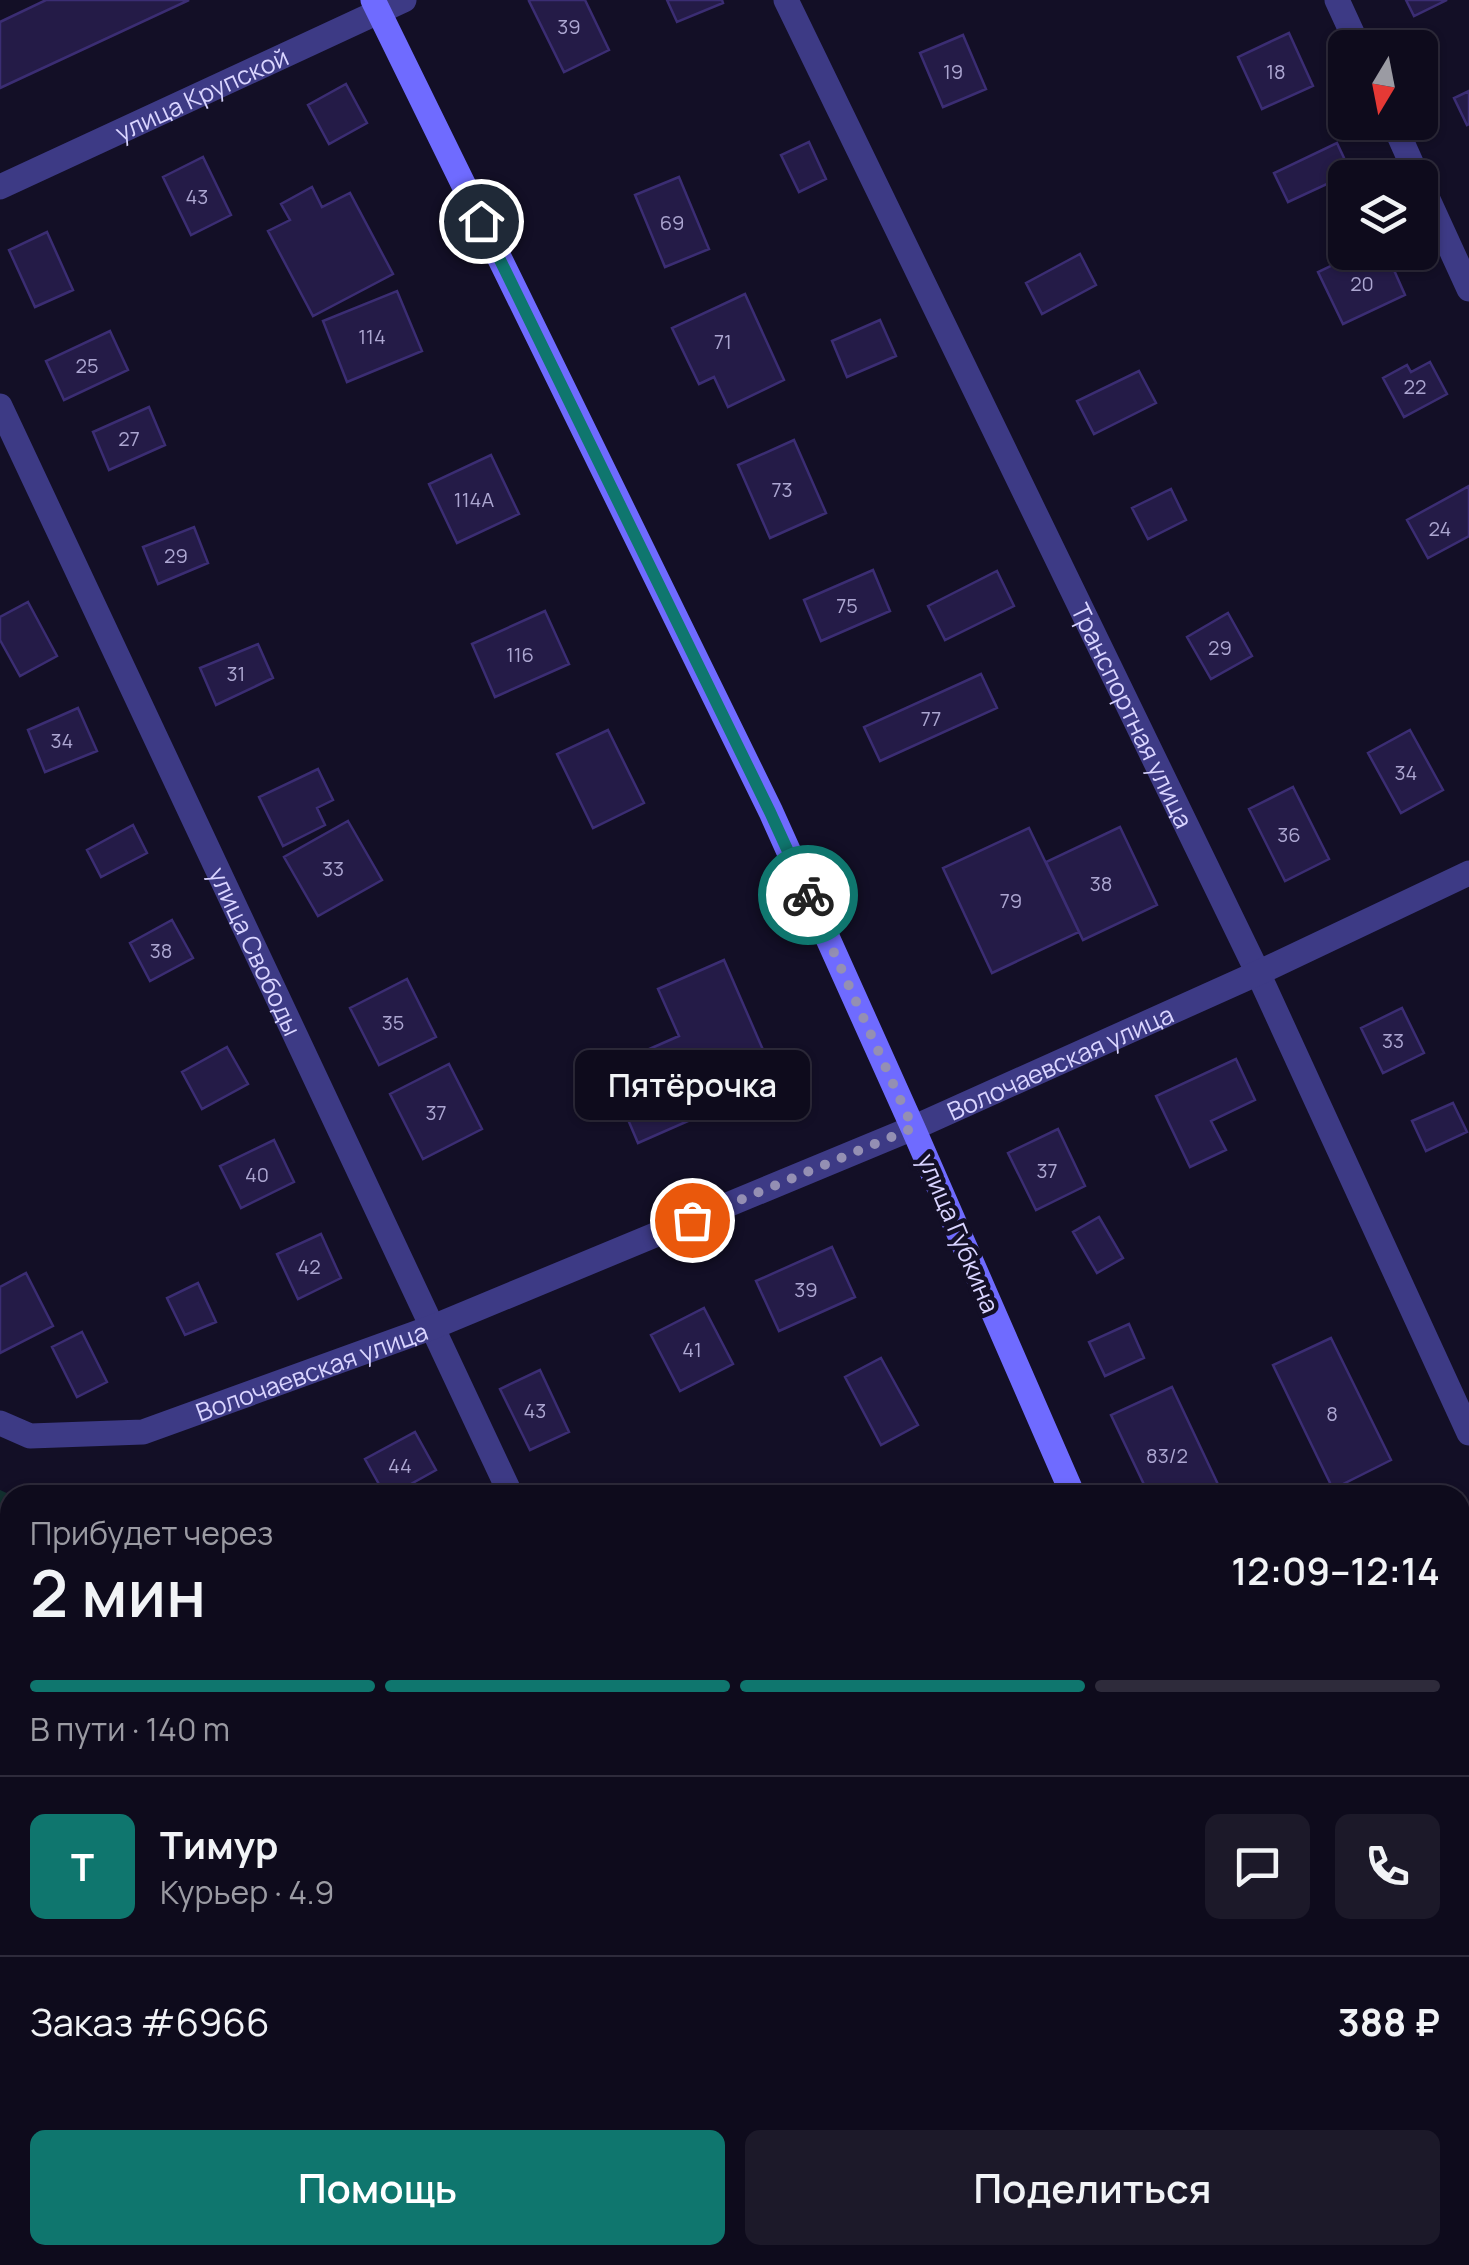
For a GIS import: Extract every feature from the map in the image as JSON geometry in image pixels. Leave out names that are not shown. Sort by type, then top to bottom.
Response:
[{"type":"main road","name":"улица Губкина","points":[[376,6],[770,812],[1068,1485]]},
{"type":"street","name":"улица Крупской","points":[[0,187],[376,6],[404,0]]},
{"type":"street","name":"Транспортная улица","points":[[786,0],[1258,973],[1469,1434]]},
{"type":"street","points":[[1338,0],[1351,30]]},
{"type":"street","points":[[1438,221],[1469,289]]},
{"type":"street","name":"улица Свободы","points":[[0,406],[506,1485]]},
{"type":"street","name":"Волочаевская улица","points":[[0,1424],[30,1436],[143,1432],[433,1327],[913,1128],[1469,873]]},
{"type":"building","points":[[46,0],[189,0],[0,88],[0,22]]},
{"type":"building","points":[[531,0],[585,0],[609,50],[564,72]]},
{"type":"building","points":[[667,0],[722,0],[723,3],[677,22]]},
{"type":"building","points":[[1406,0],[1447,0],[1414,16]]},
{"type":"building","points":[[1289,33],[1313,86],[1262,109],[1238,57]]},
{"type":"building","points":[[963,35],[986,89],[943,107],[920,53]]},
{"type":"building","points":[[346,84],[367,123],[329,144],[308,105]]},
{"type":"building","points":[[1469,91],[1469,124],[1467,125],[1454,98]]},
{"type":"building","points":[[809,142],[826,179],[799,192],[781,155]]},
{"type":"building","points":[[1337,143],[1345,160],[1328,160],[1328,184],[1288,202],[1274,173]]},
{"type":"building","points":[[203,157],[231,215],[191,235],[163,177]]},
{"type":"building","points":[[679,177],[709,249],[665,267],[635,195]]},
{"type":"building","points":[[312,187],[322,207],[350,193],[393,274],[313,316],[268,231],[290,220],[281,204]]},
{"type":"building","points":[[47,232],[73,290],[35,307],[9,250]]},
{"type":"building","points":[[1080,254],[1096,285],[1042,314],[1026,283]]},
{"type":"building","points":[[1328,267],[1394,270],[1405,295],[1343,324],[1318,272]]},
{"type":"building","points":[[397,291],[422,351],[347,382],[323,321]]},
{"type":"building","points":[[745,294],[784,380],[728,407],[714,377],[699,384],[672,328]]},
{"type":"building","points":[[880,320],[896,356],[847,377],[832,341]]},
{"type":"building","points":[[110,331],[128,370],[64,400],[46,361]]},
{"type":"building","points":[[1430,362],[1447,394],[1404,417],[1383,378],[1407,365],[1411,372]]},
{"type":"building","points":[[1139,371],[1156,403],[1094,434],[1077,401]]},
{"type":"building","points":[[149,407],[165,445],[109,470],[93,432]]},
{"type":"building","points":[[794,440],[826,513],[770,538],[738,465]]},
{"type":"building","points":[[491,455],[519,514],[457,543],[429,484]]},
{"type":"building","points":[[1469,486],[1469,536],[1428,558],[1407,520]]},
{"type":"building","points":[[1171,489],[1186,520],[1148,539],[1132,508]]},
{"type":"building","points":[[194,527],[208,563],[158,584],[143,547]]},
{"type":"building","points":[[873,570],[890,611],[821,641],[804,600]]},
{"type":"building","points":[[997,571],[1014,606],[945,640],[928,606]]},
{"type":"building","points":[[28,602],[57,656],[20,676],[0,640],[0,617]]},
{"type":"building","points":[[545,611],[569,664],[495,697],[472,644]]},
{"type":"building","points":[[1228,613],[1252,656],[1211,679],[1187,637]]},
{"type":"building","points":[[258,644],[273,678],[216,705],[200,668]]},
{"type":"building","points":[[981,674],[997,708],[880,761],[864,727]]},
{"type":"building","points":[[78,708],[97,751],[45,772],[28,730]]},
{"type":"building","points":[[608,730],[644,803],[593,828],[557,754]]},
{"type":"building","points":[[1410,730],[1443,790],[1401,813],[1368,753]]},
{"type":"building","points":[[318,769],[333,800],[317,808],[325,825],[283,846],[259,797]]},
{"type":"building","points":[[1293,787],[1329,859],[1285,881],[1249,809]]},
{"type":"building","points":[[348,821],[382,880],[318,916],[284,857]]},
{"type":"building","points":[[133,825],[147,853],[101,877],[87,850]]},
{"type":"building","points":[[1120,827],[1157,905],[1083,940],[1046,862]]},
{"type":"building","points":[[1029,828],[1079,932],[992,973],[943,868]]},
{"type":"building","points":[[172,920],[193,958],[150,981],[130,943]]},
{"type":"building","points":[[724,960],[777,1082],[638,1143],[606,1068],[679,1036],[658,989]]},
{"type":"building","points":[[407,979],[436,1037],[379,1065],[350,1008]]},
{"type":"building","points":[[1402,1008],[1424,1053],[1383,1073],[1361,1028]]},
{"type":"building","points":[[227,1047],[248,1084],[202,1109],[182,1072]]},
{"type":"building","points":[[1236,1059],[1255,1100],[1211,1121],[1226,1150],[1190,1167],[1156,1096]]},
{"type":"building","points":[[449,1064],[482,1129],[423,1159],[390,1094]]},
{"type":"building","points":[[1453,1103],[1467,1132],[1426,1151],[1412,1121]]},
{"type":"building","points":[[1058,1129],[1085,1186],[1036,1210],[1008,1153]]},
{"type":"building","points":[[274,1140],[294,1182],[241,1208],[220,1166]]},
{"type":"building","points":[[1099,1217],[1123,1258],[1097,1273],[1073,1232]]},
{"type":"building","points":[[321,1234],[341,1278],[298,1299],[277,1254]]},
{"type":"building","points":[[832,1247],[855,1297],[779,1331],[756,1281]]},
{"type":"building","points":[[26,1273],[53,1326],[0,1353],[0,1287]]},
{"type":"building","points":[[198,1283],[216,1322],[185,1335],[167,1298]]},
{"type":"building","points":[[704,1308],[733,1364],[680,1391],[651,1335]]},
{"type":"building","points":[[1129,1324],[1144,1358],[1105,1376],[1089,1342]]},
{"type":"building","points":[[82,1332],[107,1382],[77,1397],[52,1347]]},
{"type":"building","points":[[1331,1338],[1391,1460],[1341,1485],[1331,1485],[1273,1365]]},
{"type":"building","points":[[881,1358],[918,1425],[881,1445],[845,1377]]},
{"type":"building","points":[[540,1370],[569,1432],[530,1450],[500,1389]]},
{"type":"building","points":[[1172,1387],[1218,1485],[1144,1485],[1111,1415]]},
{"type":"building","points":[[415,1432],[436,1470],[409,1485],[379,1485],[365,1459]]},
{"type":"way so far","points":[[692,1220],[913,1128],[808,895]]},
{"type":"place","name":"Пятёрочка","points":[[692,1220]]},
{"type":"route","points":[[481,221],[808,895]]}]
